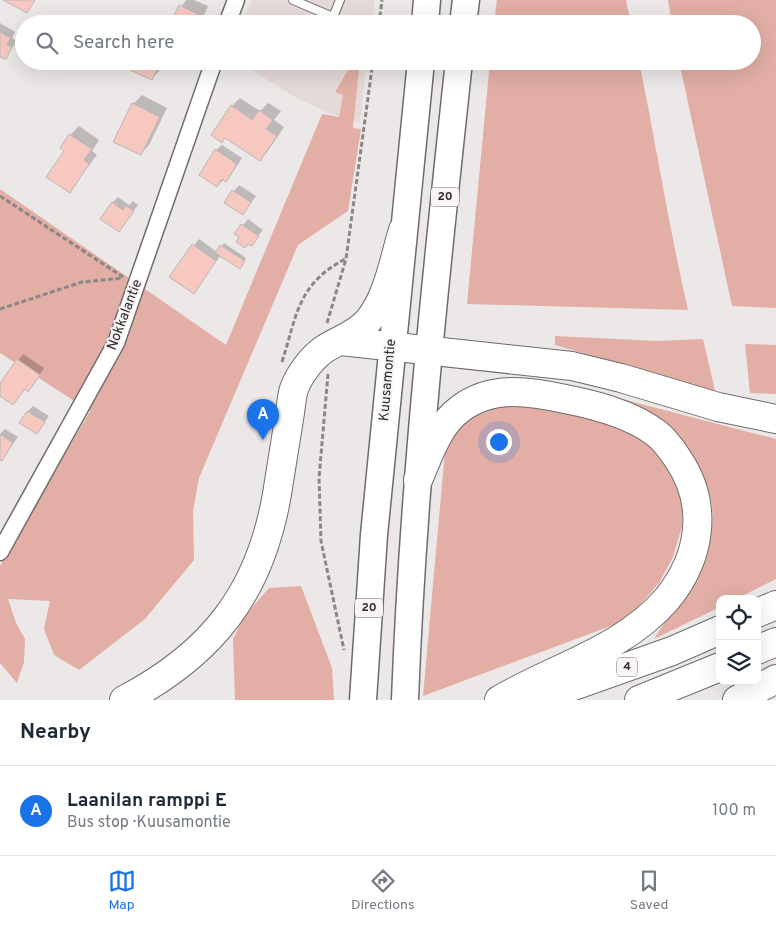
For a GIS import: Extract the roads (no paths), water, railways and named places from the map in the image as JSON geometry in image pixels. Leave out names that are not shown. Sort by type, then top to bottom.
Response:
[{"type":"highway","points":[[426,15],[428,0]]},
{"type":"highway","points":[[464,15],[466,0]]},
{"type":"highway","name":"Kuusamontie","points":[[363,690],[391,346],[420,70]]},
{"type":"highway","name":"20","points":[[405,700],[412,544],[418,480],[438,346],[458,70]]},
{"type":"highway","points":[[124,700],[155,684],[207,643],[227,617],[244,589],[269,533],[294,390],[315,358],[324,350],[334,333],[361,328],[374,312],[389,276],[403,230]]},
{"type":"highway","points":[[334,333],[391,346],[438,346],[572,366],[718,406],[776,419]]},
{"type":"highway","points":[[418,480],[439,433],[459,409],[484,396],[511,391],[582,402],[605,408],[640,423],[657,434],[672,450],[689,477],[695,492],[698,508],[696,539],[681,578],[666,599],[634,629],[588,657],[499,700]]},
{"type":"highway","points":[[761,612],[776,604]]},
{"type":"highway","name":"4","points":[[534,700],[672,651],[716,632]]},
{"type":"highway","points":[[761,648],[776,642]]},
{"type":"highway","points":[[639,700],[716,669]]},
{"type":"highway","points":[[737,700],[776,679]]},
{"type":"street","points":[[231,15],[236,0]]},
{"type":"street","name":"Nokkalantie","points":[[0,552],[116,343],[130,282],[211,70]]},
{"type":"lane","points":[[293,0],[328,15]]},
{"type":"lane","points":[[334,15],[340,0]]},
{"type":"place","name":"Laanilan ramppi E","points":[[263,440]]}]
